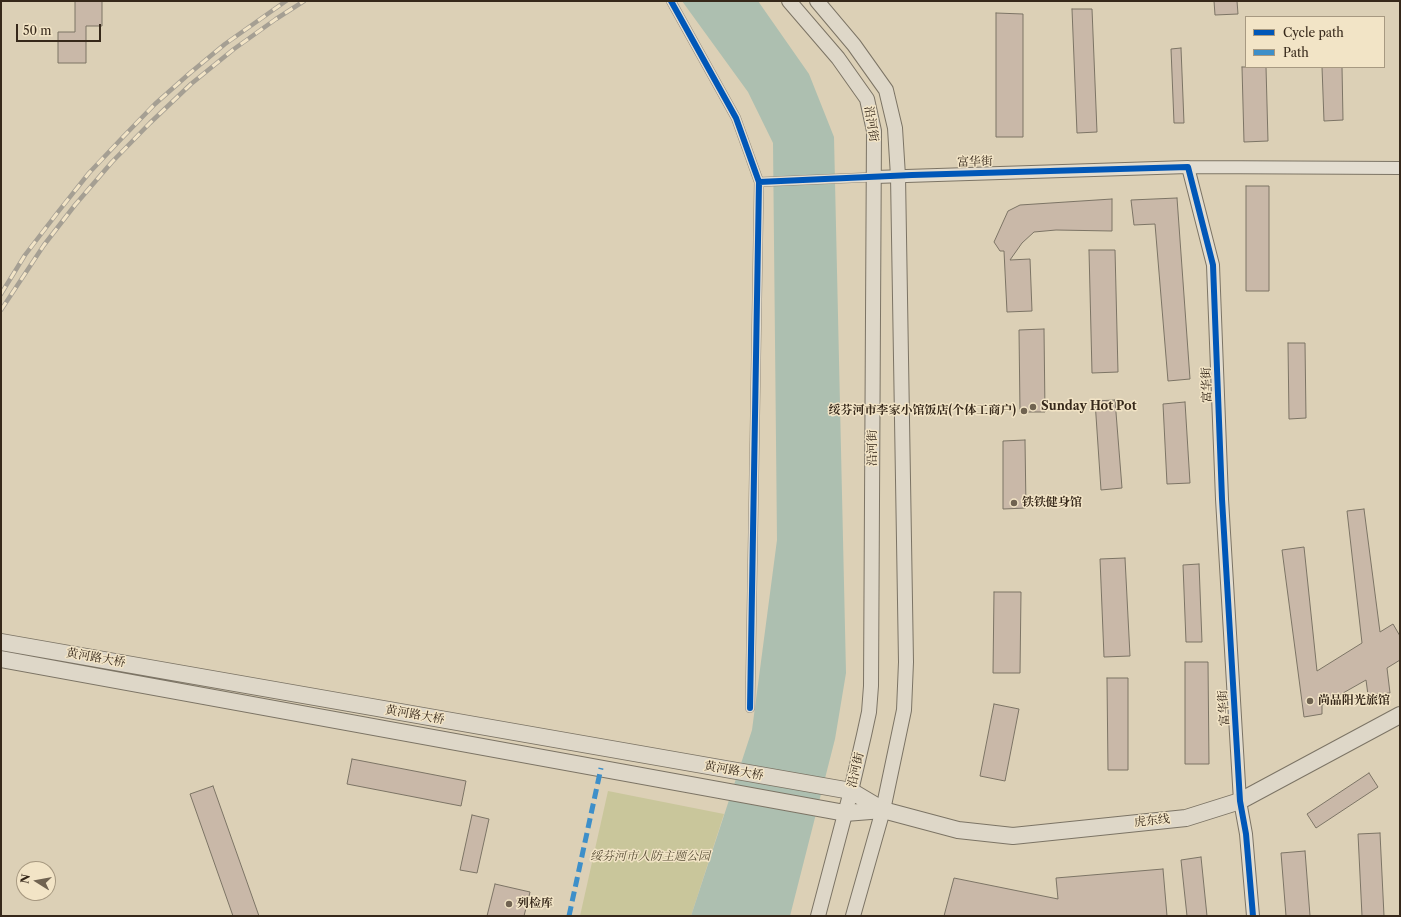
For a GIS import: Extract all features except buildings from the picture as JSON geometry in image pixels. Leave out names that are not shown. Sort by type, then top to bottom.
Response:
[{"type":"highway","name":"黄河路大桥","points":[[1,642],[851,791]]},
{"type":"highway","name":"黄河路大桥","points":[[1,659],[845,813],[883,810]]},
{"type":"highway","name":"虎东线","points":[[883,810],[958,830],[1013,836],[1186,818],[1240,801],[1400,715]]},
{"type":"highway","points":[[851,791],[883,810]]},
{"type":"main road","name":"沿河街","points":[[789,1],[838,58],[867,99],[874,131],[875,177],[871,686],[866,727],[851,791],[818,916]]},
{"type":"main road","name":"沿河街","points":[[818,1],[854,45],[886,90],[896,128],[898,176],[906,662],[904,710],[883,810],[853,916]]},
{"type":"street","points":[[671,1],[736,118],[759,182],[750,708]]},
{"type":"street","points":[[1188,167],[1400,168]]},
{"type":"street","name":"富华街","points":[[875,177],[1188,167],[1213,265],[1222,499],[1240,801],[1246,834],[1253,916]]},
{"type":"street","points":[[759,182],[875,177]]},
{"type":"green space","name":"绥芬河市人防主题公园","points":[[608,791],[724,814],[691,916],[580,916]]},
{"type":"shaded area","points":[[682,1],[758,1],[809,74],[834,137],[846,673],[835,739],[790,916],[691,916],[752,730],[777,540],[773,143],[748,92]]},
{"type":"railway","points":[[1,294],[25,255],[89,173],[155,104],[225,44],[286,1]]},
{"type":"railway","points":[[1,310],[44,245],[75,205],[112,162],[150,123],[191,84],[234,49],[304,1]]},
{"type":"marked path","points":[[569,916],[601,768]]},
{"type":"cycle path","points":[[671,1],[736,118],[759,182],[750,708]]},
{"type":"cycle path","points":[[759,182],[912,175],[1188,167],[1213,265],[1222,499],[1240,801],[1246,834],[1253,916]]},
{"type":"place","name":"Sunday Hot Pot","points":[[1033,407]]},
{"type":"place","name":"绥芬河市李家小馆饭店(个体工商户)","points":[[1024,411]]},
{"type":"place","name":"铁铁健身馆","points":[[1014,503]]},
{"type":"place","name":"尚品阳光旅馆","points":[[1310,701]]},
{"type":"place","name":"列检库","points":[[509,904]]}]
